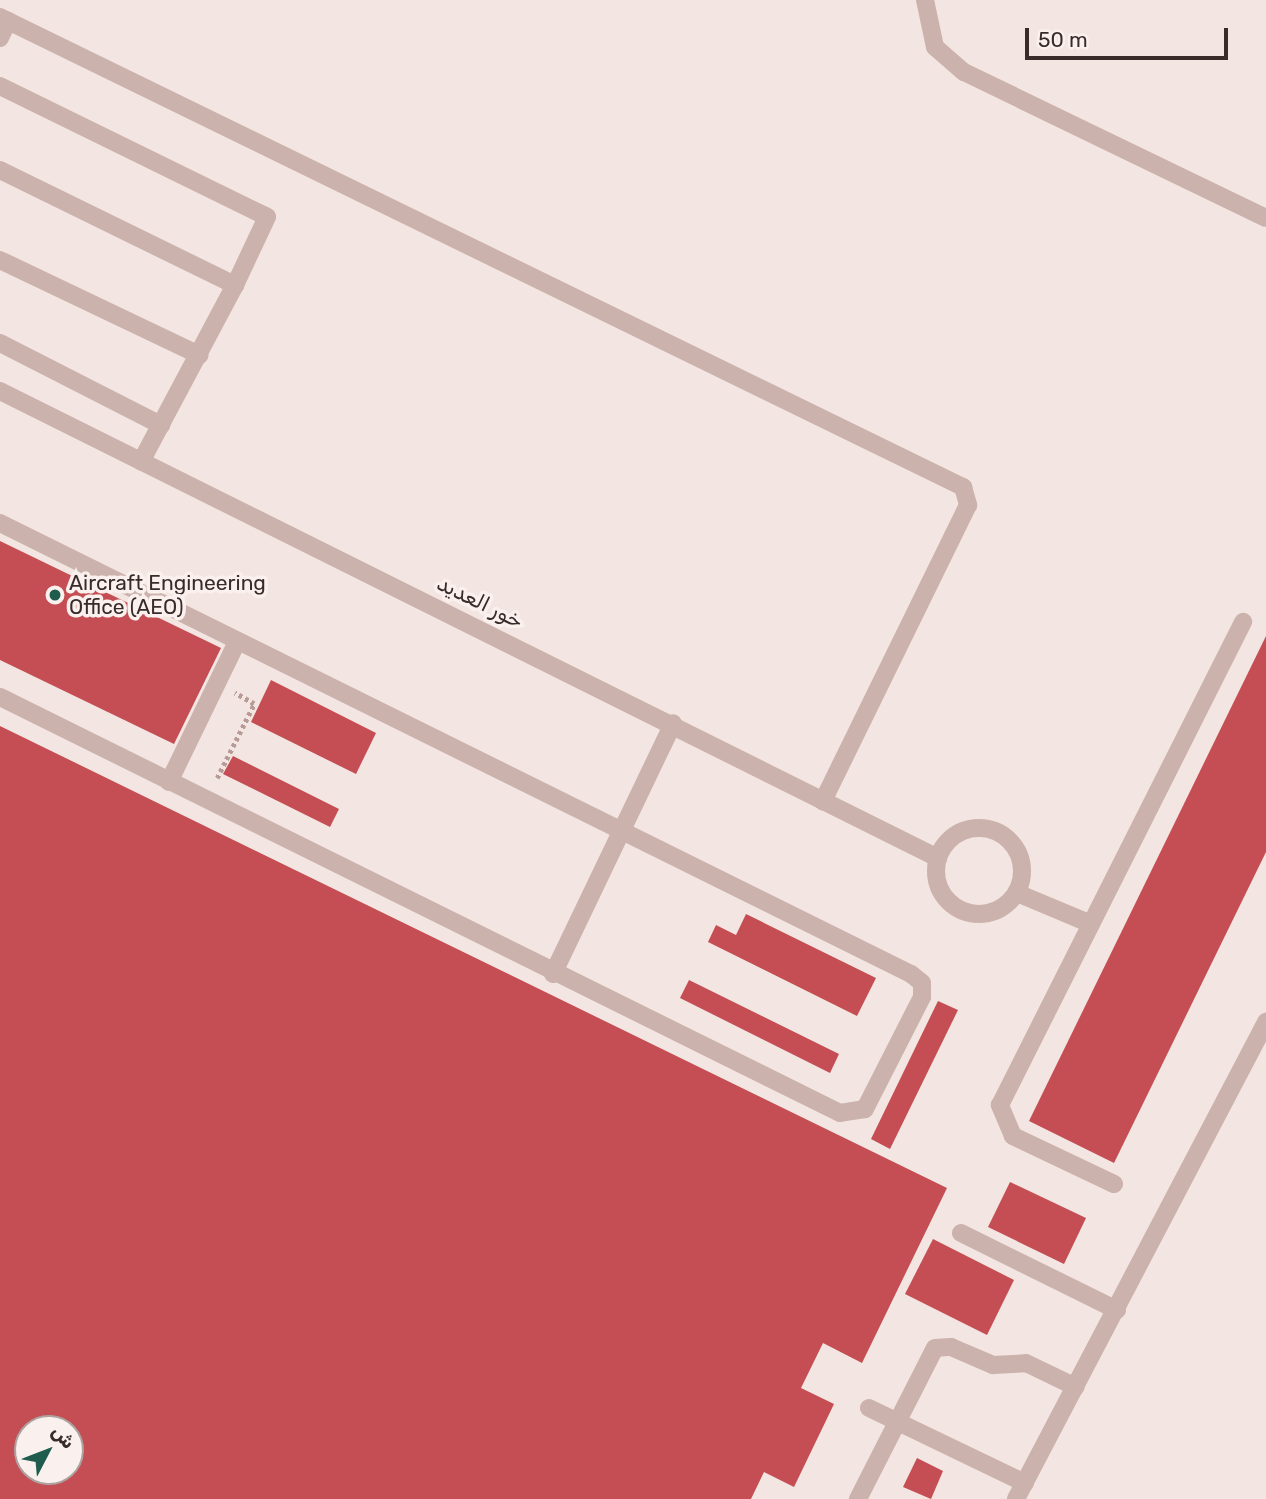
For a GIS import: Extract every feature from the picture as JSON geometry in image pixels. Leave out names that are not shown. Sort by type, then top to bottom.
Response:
[{"type":"street","points":[[925,0],[935,47],[964,72],[1266,218]]},
{"type":"street","points":[[0,38],[4,19],[962,487],[968,505],[823,801]]},
{"type":"street","points":[[0,86],[267,218],[199,355],[141,462]]},
{"type":"street","points":[[0,170],[235,285]]},
{"type":"street","points":[[0,260],[199,355]]},
{"type":"street","points":[[0,343],[162,425]]},
{"type":"street","name":"خور العديد","points":[[0,391],[673,723],[938,858]]},
{"type":"street","points":[[0,523],[911,974],[922,983],[922,997],[870,1102],[849,1115],[553,974],[0,697]]},
{"type":"street","points":[[1114,1184],[1013,1136],[1000,1115],[1091,924],[1243,622]]},
{"type":"street","points":[[169,782],[236,642]]},
{"type":"street","points":[[553,974],[673,723]]},
{"type":"street","points":[[962,832],[997,832],[1020,858],[1017,893],[997,911],[956,908],[938,886],[938,858],[962,832]]},
{"type":"street","points":[[1017,893],[1091,924]]},
{"type":"street","points":[[1016,1499],[1266,1022]]},
{"type":"street","points":[[961,1233],[1117,1310]]},
{"type":"street","points":[[858,1499],[929,1354],[944,1346],[993,1365],[1033,1365],[1076,1387]]},
{"type":"street","points":[[869,1408],[1025,1483]]},
{"type":"path","points":[[212,805],[223,781],[215,776],[254,704],[217,682]]},
{"type":"building","name":"Aircraft Engineering Office (AEO)","points":[[0,541],[221,648],[174,744],[0,660]]},
{"type":"building","points":[[1266,636],[1266,852],[1114,1163],[1029,1121]]},
{"type":"building","points":[[271,680],[376,733],[356,774],[251,722]]},
{"type":"building","points":[[0,726],[947,1188],[862,1363],[823,1343],[801,1388],[834,1404],[794,1487],[764,1472],[751,1499],[0,1499]]},
{"type":"building","points":[[233,756],[339,809],[330,827],[223,774]]},
{"type":"building","points":[[746,914],[876,978],[857,1016],[708,942],[716,925],[736,935]]},
{"type":"building","points":[[689,980],[839,1054],[830,1073],[680,998]]},
{"type":"building","points":[[938,1001],[958,1010],[890,1149],[871,1139]]},
{"type":"building","points":[[1010,1182],[1086,1218],[1064,1264],[988,1227]]},
{"type":"building","points":[[933,1239],[1014,1280],[987,1335],[905,1294]]},
{"type":"building","points":[[917,1458],[943,1471],[931,1499],[903,1487]]},
{"type":"place","name":"Aircraft Engineering Office (AEO)","points":[[55,595]]}]
